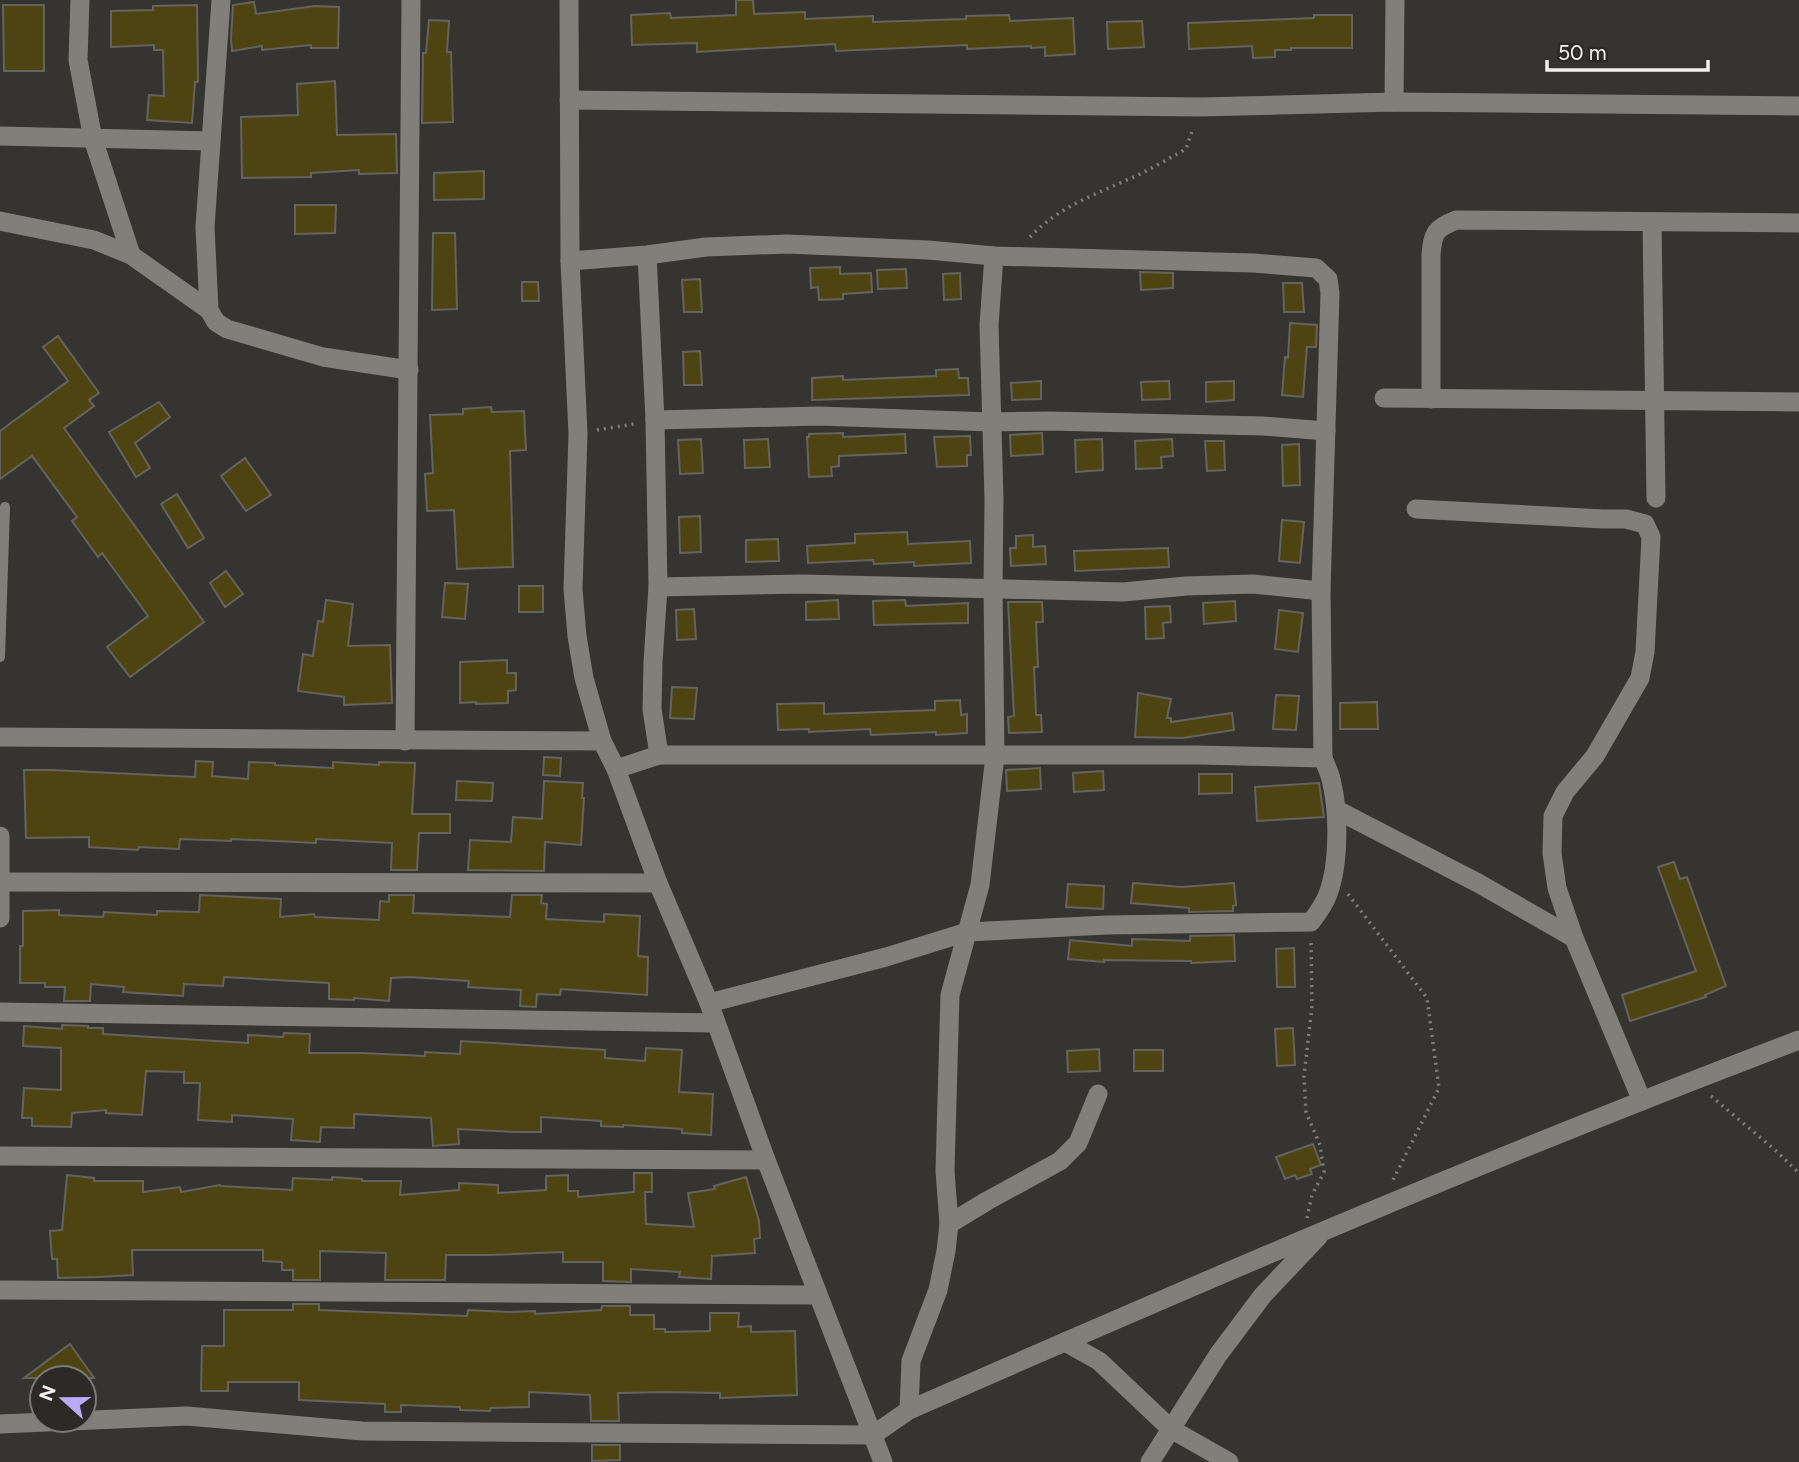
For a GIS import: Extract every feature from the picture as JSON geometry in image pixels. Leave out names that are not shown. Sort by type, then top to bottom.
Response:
[{"type":"street","points":[[80,0],[78,60],[93,139],[131,255]]},
{"type":"street","points":[[209,310],[205,227],[221,0]]},
{"type":"street","points":[[405,741],[411,0]]},
{"type":"street","points":[[569,0],[570,261],[578,434],[573,589],[584,678],[602,741],[616,769],[658,883],[709,1003],[766,1160],[883,1462]]},
{"type":"street","points":[[1394,102],[1395,0]]},
{"type":"street","points":[[569,100],[1200,107],[1394,102],[1799,106]]},
{"type":"street","points":[[0,136],[210,141]]},
{"type":"street","points":[[0,220],[94,240],[131,255],[209,310],[216,322],[227,329],[323,357],[409,370]]},
{"type":"street","points":[[1431,399],[1430,255],[1432,239],[1440,227],[1456,220],[1799,223]]},
{"type":"street","points":[[1652,222],[1656,498]]},
{"type":"street","points":[[570,261],[647,256],[706,247],[787,244],[928,250],[994,256],[1316,268],[1328,279],[1330,293],[1321,591],[1323,758],[1332,781],[1337,810],[1333,873],[1329,892],[1322,908],[1311,922],[1107,925],[967,932],[886,957],[709,1003]]},
{"type":"street","points":[[647,256],[655,420],[657,587],[652,709],[659,755]]},
{"type":"street","points":[[909,1410],[911,1362],[938,1290],[946,1251],[948,1224],[945,1171],[950,995],[979,884],[995,756],[994,499],[989,325],[994,256]]},
{"type":"street","points":[[1384,398],[1799,402]]},
{"type":"street","points":[[655,420],[819,416],[992,422],[1263,426],[1326,431]]},
{"type":"street","points":[[1416,509],[1626,519],[1645,524],[1651,537],[1645,652],[1640,678],[1595,756],[1565,792],[1553,816],[1552,853],[1557,888],[1574,938],[1642,1101]]},
{"type":"street","points":[[657,587],[803,584],[1123,592],[1186,586],[1253,584],[1321,591]]},
{"type":"street","points":[[0,737],[602,741]]},
{"type":"street","points":[[616,769],[659,755],[1199,755],[1323,758]]},
{"type":"street","points":[[1337,810],[1478,883],[1574,938]]},
{"type":"street","points":[[0,836],[0,918]]},
{"type":"street","points":[[1,882],[658,883]]},
{"type":"street","points":[[0,1012],[715,1023]]},
{"type":"street","points":[[0,1424],[187,1416],[362,1431],[873,1435],[909,1410],[1323,1231],[1693,1080],[1799,1040]]},
{"type":"street","points":[[948,1224],[1060,1161],[1078,1143],[1098,1094]]},
{"type":"street","points":[[0,1156],[766,1160]]},
{"type":"street","points":[[1150,1462],[1218,1355],[1263,1295],[1323,1231]]},
{"type":"street","points":[[0,1290],[818,1295]]},
{"type":"street","points":[[1065,1342],[1099,1361],[1171,1429],[1229,1462]]},
{"type":"lane","points":[[0,657],[5,507]]},
{"type":"path","points":[[1017,256],[1039,227],[1059,212],[1186,149],[1200,107]]},
{"type":"path","points":[[578,434],[655,420]]},
{"type":"path","points":[[1333,873],[1427,998],[1439,1088],[1380,1207]]},
{"type":"path","points":[[1302,1240],[1312,1195],[1324,1172],[1320,1145],[1306,1112],[1304,1076],[1312,1006],[1311,922]]},
{"type":"path","points":[[1693,1080],[1799,1173]]},
{"type":"building","points":[[736,0],[753,0],[754,14],[805,12],[805,19],[873,16],[873,22],[1009,15],[1010,21],[1073,18],[1075,54],[1045,56],[1045,47],[1031,46],[967,49],[967,45],[836,51],[835,44],[697,52],[697,43],[632,45],[631,15],[670,13],[671,18],[736,15]]},
{"type":"building","points":[[254,2],[256,14],[315,6],[339,7],[338,48],[311,48],[311,45],[262,50],[262,46],[232,51],[233,5]]},
{"type":"building","points":[[3,5],[44,5],[44,71],[4,71]]},
{"type":"building","points":[[197,5],[198,82],[195,82],[192,123],[147,120],[149,95],[164,96],[163,50],[154,50],[154,45],[111,47],[111,11]]},
{"type":"building","points":[[1314,15],[1352,15],[1352,48],[1291,48],[1275,50],[1275,57],[1253,58],[1252,46],[1189,49],[1188,23],[1314,18]]},
{"type":"building","points":[[429,20],[449,21],[447,52],[451,52],[453,122],[422,123],[423,53],[426,53]]},
{"type":"building","points":[[1142,21],[1144,47],[1108,49],[1107,22]]},
{"type":"building","points":[[335,81],[337,135],[396,134],[397,173],[359,174],[359,170],[311,173],[311,177],[242,178],[241,117],[298,115],[297,84]]},
{"type":"building","points":[[484,171],[484,199],[434,200],[434,173]]},
{"type":"building","points":[[295,205],[336,205],[335,233],[295,234]]},
{"type":"building","points":[[433,233],[455,233],[457,309],[432,310]]},
{"type":"building","points":[[840,267],[840,274],[871,273],[872,292],[843,294],[843,299],[819,300],[818,287],[811,288],[810,268]]},
{"type":"building","points":[[906,269],[907,288],[878,289],[877,270]]},
{"type":"building","points":[[1140,272],[1173,273],[1173,288],[1141,290]]},
{"type":"building","points":[[960,273],[961,299],[944,300],[943,274]]},
{"type":"building","points":[[700,279],[702,312],[684,312],[682,280]]},
{"type":"building","points":[[522,282],[538,282],[539,301],[522,301]]},
{"type":"building","points":[[1283,283],[1302,283],[1304,312],[1284,312]]},
{"type":"building","points":[[1290,323],[1317,325],[1316,347],[1307,347],[1303,397],[1282,395]]},
{"type":"building","points":[[58,336],[99,393],[89,400],[94,406],[64,428],[204,622],[130,677],[107,647],[148,616],[102,553],[98,557],[72,521],[77,517],[32,456],[0,479],[0,431],[68,381],[43,347]]},
{"type":"building","points":[[700,351],[702,385],[684,385],[683,352]]},
{"type":"building","points":[[958,369],[959,378],[968,378],[969,395],[812,400],[812,378],[843,376],[843,380],[936,376],[936,370]]},
{"type":"building","points":[[1041,381],[1041,399],[1012,400],[1011,383]]},
{"type":"building","points":[[1169,381],[1170,399],[1142,400],[1141,382]]},
{"type":"building","points":[[1234,381],[1234,400],[1206,402],[1206,382]]},
{"type":"building","points":[[159,402],[170,417],[135,443],[150,468],[136,477],[109,432]]},
{"type":"building","points":[[491,407],[492,412],[524,411],[526,450],[510,451],[513,567],[457,569],[454,510],[427,511],[425,474],[433,473],[430,415],[463,414],[463,409]]},
{"type":"building","points":[[843,433],[843,437],[905,434],[906,453],[839,456],[839,466],[831,467],[832,476],[809,477],[809,434]]},
{"type":"building","points":[[1042,433],[1043,454],[1011,456],[1010,435]]},
{"type":"building","points":[[970,436],[971,455],[967,455],[967,466],[937,467],[934,437]]},
{"type":"building","points":[[701,439],[703,473],[680,474],[678,440]]},
{"type":"building","points":[[768,439],[770,467],[745,468],[744,440]]},
{"type":"building","points":[[1102,439],[1103,470],[1076,472],[1075,440]]},
{"type":"building","points":[[1172,439],[1173,456],[1161,457],[1162,468],[1136,469],[1135,441]]},
{"type":"building","points":[[1205,441],[1224,441],[1225,470],[1207,471]]},
{"type":"building","points":[[1299,444],[1300,485],[1283,486],[1282,445]]},
{"type":"building","points":[[245,458],[271,495],[246,511],[221,476]]},
{"type":"building","points":[[177,494],[204,538],[188,548],[161,504]]},
{"type":"building","points":[[700,516],[701,552],[680,553],[679,517]]},
{"type":"building","points":[[1282,520],[1304,522],[1300,563],[1279,561]]},
{"type":"building","points":[[907,532],[908,544],[970,541],[971,563],[914,566],[914,562],[874,564],[873,560],[808,563],[807,546],[855,543],[855,534]]},
{"type":"building","points":[[1033,535],[1033,547],[1045,546],[1046,564],[1011,566],[1010,548],[1016,548],[1016,536]]},
{"type":"building","points":[[778,539],[779,561],[746,562],[746,540]]},
{"type":"building","points":[[1168,548],[1169,567],[1075,571],[1074,551]]},
{"type":"building","points":[[226,571],[243,594],[225,607],[210,583]]},
{"type":"building","points":[[445,583],[468,584],[465,619],[442,617]]},
{"type":"building","points":[[519,586],[543,586],[543,612],[519,612]]},
{"type":"building","points":[[326,600],[353,604],[348,646],[390,645],[392,703],[344,705],[344,697],[298,691],[303,654],[313,656],[318,621],[323,622]]},
{"type":"building","points":[[838,600],[839,619],[806,620],[806,602]]},
{"type":"building","points":[[905,600],[906,606],[968,603],[968,623],[874,625],[873,601]]},
{"type":"building","points":[[1235,601],[1236,621],[1204,624],[1203,603]]},
{"type":"building","points":[[1008,602],[1042,602],[1043,622],[1036,622],[1038,667],[1034,667],[1036,715],[1041,715],[1042,732],[1009,733],[1008,717],[1014,716]]},
{"type":"building","points":[[1170,606],[1171,622],[1163,623],[1164,638],[1146,639],[1145,607]]},
{"type":"building","points":[[694,609],[696,639],[677,640],[676,610]]},
{"type":"building","points":[[1279,610],[1303,613],[1298,652],[1275,649]]},
{"type":"building","points":[[507,660],[507,673],[516,673],[516,690],[508,691],[508,703],[460,703],[460,662]]},
{"type":"building","points":[[672,687],[697,688],[694,719],[670,718]]},
{"type":"building","points":[[1138,693],[1171,699],[1167,718],[1171,718],[1171,722],[1232,713],[1234,730],[1183,738],[1135,737]]},
{"type":"building","points":[[1276,695],[1299,696],[1296,730],[1273,729]]},
{"type":"building","points":[[960,700],[961,715],[967,714],[967,733],[871,735],[870,729],[809,732],[809,729],[778,730],[777,704],[824,703],[824,714],[935,710],[935,701]]},
{"type":"building","points":[[1377,702],[1378,729],[1340,729],[1340,703]]},
{"type":"building","points":[[544,757],[561,758],[560,776],[543,775]]},
{"type":"building","points":[[196,761],[213,762],[212,776],[248,779],[249,762],[333,768],[333,762],[379,765],[379,762],[415,763],[412,814],[450,814],[450,833],[419,833],[417,870],[391,870],[392,843],[316,839],[316,843],[180,839],[179,849],[139,847],[138,850],[89,847],[89,837],[26,838],[24,770],[195,777]]},
{"type":"building","points":[[1040,768],[1041,789],[1007,791],[1006,770]]},
{"type":"building","points":[[1103,771],[1104,790],[1074,792],[1073,773]]},
{"type":"building","points":[[1199,774],[1232,774],[1232,793],[1199,794]]},
{"type":"building","points":[[457,781],[493,783],[492,801],[456,800]]},
{"type":"building","points":[[544,781],[583,783],[581,845],[545,842],[544,871],[468,870],[470,840],[511,842],[513,817],[542,819]]},
{"type":"building","points":[[1319,783],[1324,817],[1257,821],[1255,787]]},
{"type":"building","points":[[1674,862],[1680,879],[1687,877],[1726,986],[1705,995],[1706,997],[1630,1021],[1622,995],[1696,971],[1658,867]]},
{"type":"building","points":[[1133,883],[1182,887],[1234,883],[1236,905],[1233,906],[1233,911],[1189,912],[1189,908],[1131,903]]},
{"type":"building","points":[[1068,884],[1104,886],[1103,909],[1066,907]]},
{"type":"building","points":[[200,895],[281,899],[280,917],[314,914],[315,917],[379,920],[380,901],[389,902],[389,895],[414,895],[413,913],[510,917],[512,895],[542,895],[541,903],[547,904],[546,919],[604,922],[604,914],[640,916],[638,956],[648,957],[647,995],[561,989],[560,995],[537,994],[536,1007],[520,1006],[521,990],[468,987],[469,981],[409,977],[391,978],[389,1001],[329,999],[329,983],[224,977],[223,986],[184,984],[183,996],[123,992],[124,987],[91,984],[90,1001],[64,1001],[65,987],[45,987],[45,983],[20,983],[23,911],[59,910],[59,915],[103,917],[104,912],[157,915],[157,911],[199,912]]},
{"type":"building","points":[[1234,935],[1235,961],[1104,962],[1068,959],[1070,940],[1132,946],[1132,939],[1190,941],[1190,936]]},
{"type":"building","points":[[1294,948],[1295,987],[1277,987],[1276,949]]},
{"type":"building","points":[[62,1025],[103,1028],[103,1034],[248,1043],[248,1035],[283,1037],[284,1033],[310,1034],[309,1053],[425,1056],[425,1052],[460,1054],[461,1041],[605,1050],[605,1058],[645,1061],[646,1048],[682,1050],[679,1092],[713,1094],[711,1135],[682,1133],[682,1129],[601,1126],[601,1121],[541,1117],[541,1132],[458,1129],[459,1144],[433,1146],[431,1118],[354,1114],[354,1128],[321,1127],[320,1142],[291,1140],[293,1119],[232,1115],[232,1122],[198,1120],[200,1083],[184,1083],[184,1072],[146,1071],[142,1115],[106,1113],[106,1110],[72,1113],[71,1127],[32,1126],[32,1118],[22,1118],[24,1088],[61,1090],[61,1048],[23,1046],[24,1026],[62,1029]]},
{"type":"building","points":[[1293,1028],[1295,1065],[1277,1066],[1275,1029]]},
{"type":"building","points":[[1099,1049],[1100,1071],[1068,1072],[1067,1051]]},
{"type":"building","points":[[1134,1050],[1163,1050],[1163,1071],[1134,1071]]},
{"type":"building","points":[[1313,1144],[1321,1165],[1310,1169],[1312,1174],[1297,1179],[1295,1175],[1285,1179],[1276,1157]]},
{"type":"building","points":[[634,1173],[652,1173],[652,1192],[645,1192],[646,1224],[694,1227],[688,1193],[715,1189],[714,1186],[746,1177],[759,1221],[760,1238],[754,1239],[755,1253],[712,1256],[711,1279],[679,1277],[680,1272],[631,1269],[631,1282],[603,1281],[603,1262],[563,1262],[563,1252],[446,1255],[445,1280],[385,1280],[386,1253],[320,1251],[320,1280],[293,1280],[293,1270],[282,1270],[282,1262],[263,1261],[263,1250],[132,1250],[133,1275],[98,1277],[58,1278],[57,1259],[52,1259],[50,1231],[62,1230],[67,1175],[94,1178],[94,1181],[143,1181],[143,1192],[180,1187],[181,1192],[220,1185],[292,1190],[293,1178],[401,1181],[400,1195],[459,1190],[459,1183],[498,1185],[498,1193],[546,1190],[546,1176],[568,1175],[568,1191],[578,1191],[578,1197],[634,1192]]},
{"type":"building","points":[[293,1304],[319,1304],[319,1310],[467,1316],[468,1310],[535,1311],[535,1314],[601,1310],[602,1306],[630,1306],[630,1315],[654,1315],[654,1329],[665,1329],[665,1332],[710,1331],[710,1313],[739,1313],[738,1327],[751,1326],[751,1332],[795,1331],[797,1395],[720,1398],[720,1393],[618,1393],[619,1421],[591,1421],[590,1395],[529,1392],[529,1407],[491,1408],[490,1411],[401,1405],[401,1412],[385,1412],[385,1404],[299,1400],[299,1382],[228,1382],[228,1391],[201,1391],[202,1346],[224,1346],[224,1310],[293,1310]]},
{"type":"building","points":[[70,1344],[84,1364],[43,1364]]},
{"type":"building","points":[[592,1445],[620,1445],[620,1460],[592,1461]]}]
